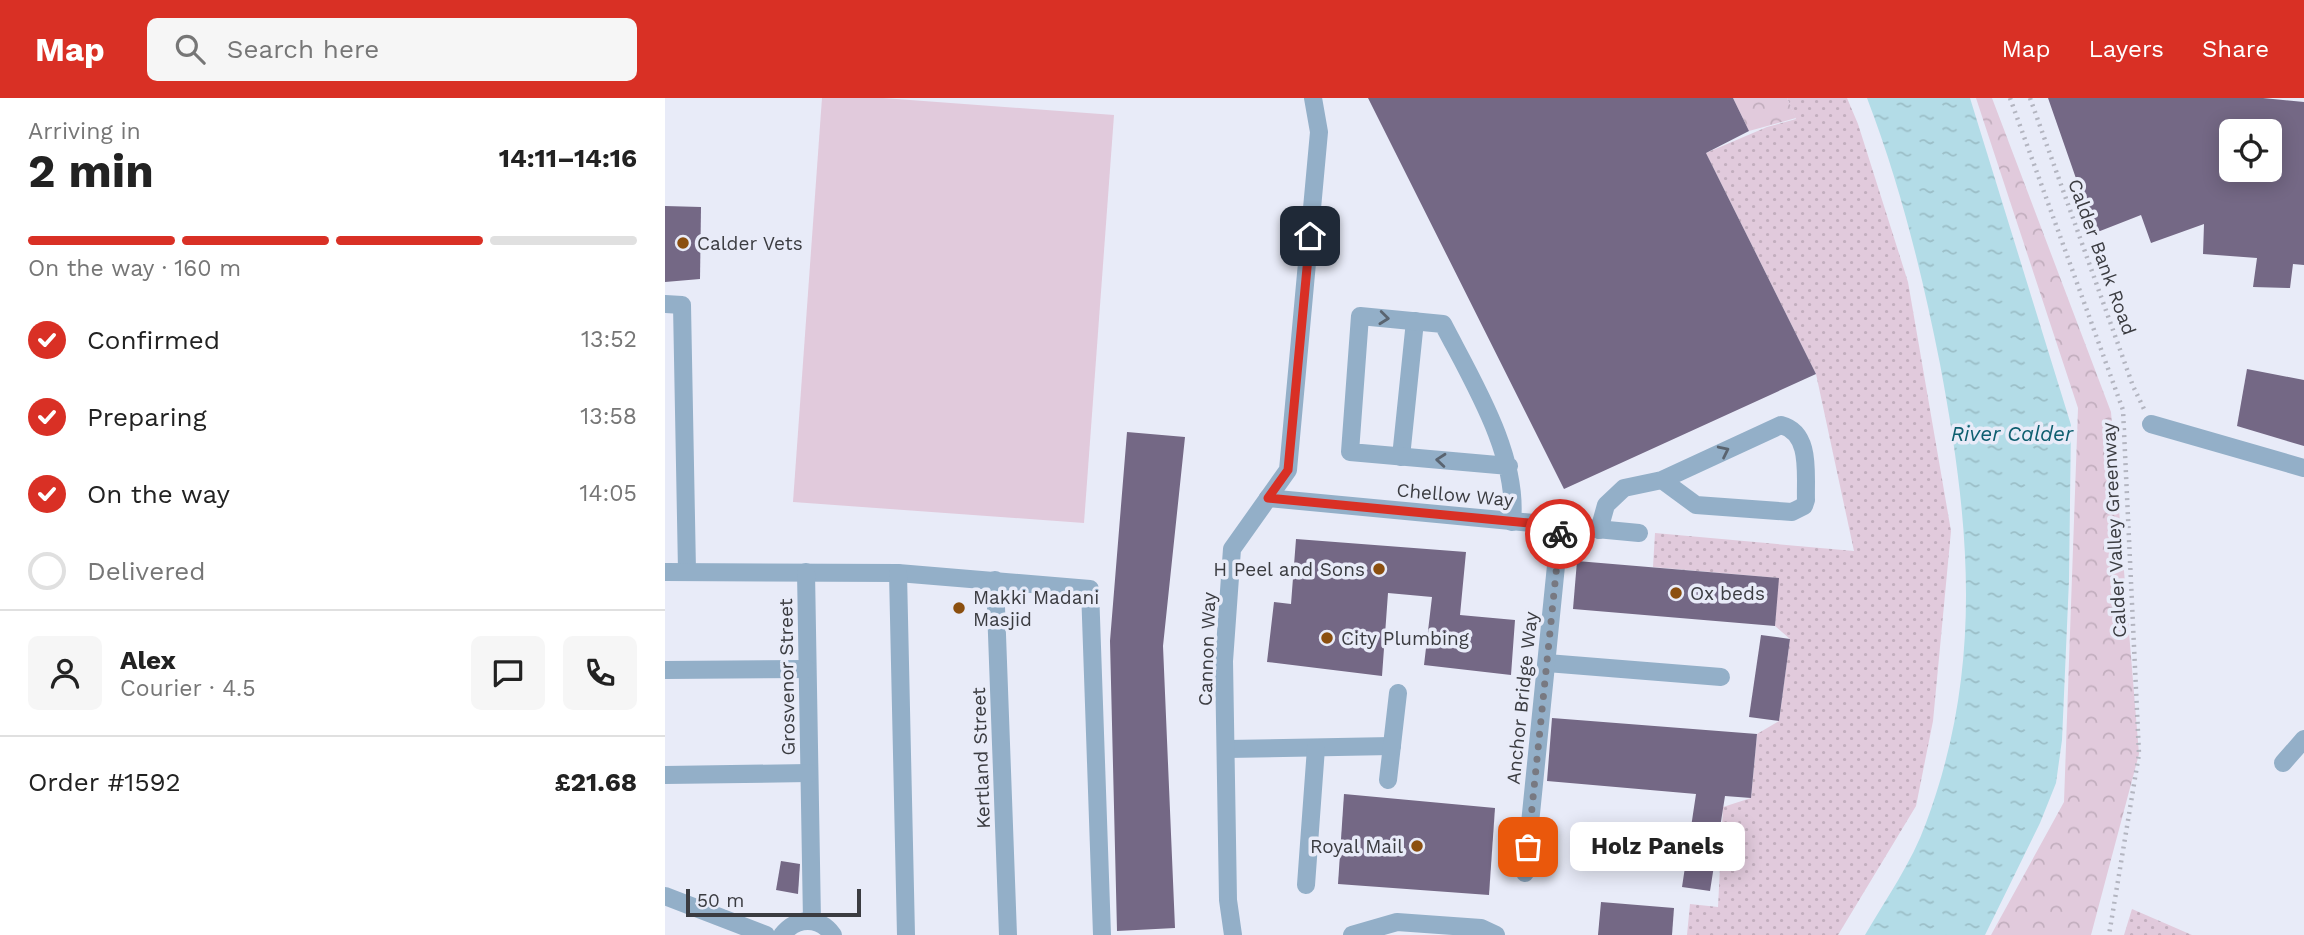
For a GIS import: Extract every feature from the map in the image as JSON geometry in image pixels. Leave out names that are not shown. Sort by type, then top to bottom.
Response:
[{"type":"street","name":"Cannon Way","points":[[1233,935],[1228,900],[1224,661],[1233,549],[1288,470],[1319,132],[1313,98]]},
{"type":"street","points":[[674,305],[687,572]]},
{"type":"street","points":[[1509,466],[1350,452],[1360,316],[1443,324],[1509,466],[1515,498],[1512,522]]},
{"type":"street","points":[[1401,457],[1415,321]]},
{"type":"street","points":[[2151,424],[2304,468]]},
{"type":"street","points":[[1599,530],[1606,505],[1614,495],[1636,484],[1662,480],[1781,425],[1795,430],[1803,446],[1806,500],[1804,506],[1792,512],[1696,505],[1662,480]]},
{"type":"street","name":"Chellow Way","points":[[1268,498],[1639,533]]},
{"type":"street","name":"Anchor Bridge Way","points":[[1525,873],[1560,526]]},
{"type":"street","name":"Grosvenor Street","points":[[665,572],[806,572],[812,921]]},
{"type":"street","points":[[806,572],[898,573],[1090,589],[1102,935]]},
{"type":"street","points":[[898,573],[907,935]]},
{"type":"street","name":"Kertland Street","points":[[995,580],[1008,935]]},
{"type":"street","points":[[1546,663],[1721,677]]},
{"type":"street","points":[[665,670],[807,669]]},
{"type":"street","points":[[1388,780],[1398,693]]},
{"type":"street","points":[[2283,763],[2304,738]]},
{"type":"street","points":[[1227,749],[1392,746]]},
{"type":"street","points":[[1306,885],[1315,748]]},
{"type":"street","points":[[665,775],[809,773]]},
{"type":"street","points":[[665,896],[766,935]]},
{"type":"street","points":[[782,935],[795,923],[812,921],[823,925],[833,935]]},
{"type":"street","points":[[1352,935],[1397,922],[1481,928],[1496,935]]},
{"type":"path","name":"Calder Valley Greenway","points":[[2010,98],[2123,410],[2139,754],[2109,935]]},
{"type":"path","name":"Calder Bank Road","points":[[2030,98],[2133,386],[2151,424]]},
{"type":"green space","points":[[822,98],[883,98],[1114,115],[1084,523],[793,502]]},
{"type":"green space","points":[[1733,98],[1787,98],[1796,118],[1749,131]]},
{"type":"green space","points":[[1787,98],[1847,98],[1858,124],[1908,282],[1951,531],[1933,721],[1916,806],[1838,935],[1687,935],[1690,904],[1718,907],[1723,807],[1751,798],[1757,734],[1779,721],[1790,639],[1775,626],[1778,578],[1653,567],[1655,533],[1854,551],[1816,374],[1706,153],[1767,127],[1796,119]]},
{"type":"green space","points":[[1976,98],[1992,98],[2111,412],[2139,754],[2091,935],[1991,935],[2064,802],[2078,408]]},
{"type":"green space","points":[[2132,909],[2192,935],[2124,935]]},
{"type":"water","name":"River Calder","points":[[1867,98],[1970,98],[2071,425],[2069,580],[2062,740],[2056,783],[2040,823],[1985,935],[1865,935],[1914,852],[1944,765],[1957,708],[1964,651],[1966,595],[1959,481],[1940,364],[1909,229]]},
{"type":"building","points":[[1368,98],[1733,98],[1749,131],[1706,153],[1816,374],[1564,489]]},
{"type":"building","points":[[2048,98],[2263,98],[2304,102],[2304,265],[2293,264],[2290,288],[2253,287],[2257,258],[2203,254],[2204,224],[2151,243],[2141,215],[2095,233]]},
{"type":"building","name":"Calder Vets","points":[[665,206],[701,207],[700,279],[665,282]]},
{"type":"building","points":[[2247,369],[2304,380],[2304,446],[2237,426]]},
{"type":"building","points":[[1127,432],[1185,437],[1163,646],[1175,928],[1117,931],[1110,641]]},
{"type":"building","points":[[1296,539],[1466,552],[1460,615],[1515,620],[1511,675],[1424,665],[1432,597],[1388,593],[1382,676],[1267,662],[1274,602],[1291,604]]},
{"type":"building","name":"Ox beds","points":[[1577,561],[1779,578],[1775,626],[1573,609]]},
{"type":"building","points":[[1761,635],[1790,639],[1779,721],[1749,717]]},
{"type":"building","points":[[1552,718],[1757,734],[1751,798],[1725,796],[1710,891],[1682,887],[1696,794],[1547,781]]},
{"type":"building","name":"Royal Mail","points":[[1344,794],[1495,808],[1489,895],[1338,884]]},
{"type":"building","points":[[781,861],[800,864],[798,894],[776,890]]},
{"type":"building","points":[[1601,902],[1674,908],[1672,935],[1598,935]]},
{"type":"way so far","points":[[1528,847],[1560,534]]},
{"type":"place","name":"Calder Vets","points":[[683,243]]},
{"type":"place","name":"H Peel and Sons","points":[[1379,569]]},
{"type":"place","name":"Ox beds","points":[[1676,593]]},
{"type":"place","name":"Makki Madani Masjid","points":[[959,608]]},
{"type":"place","name":"City Plumbing","points":[[1327,638]]},
{"type":"place","name":"Royal Mail","points":[[1417,846]]},
{"type":"place","name":"Holz Panels","points":[[1528,847]]},
{"type":"route","points":[[1310,236],[1288,470],[1268,498],[1560,526],[1560,534]]}]
